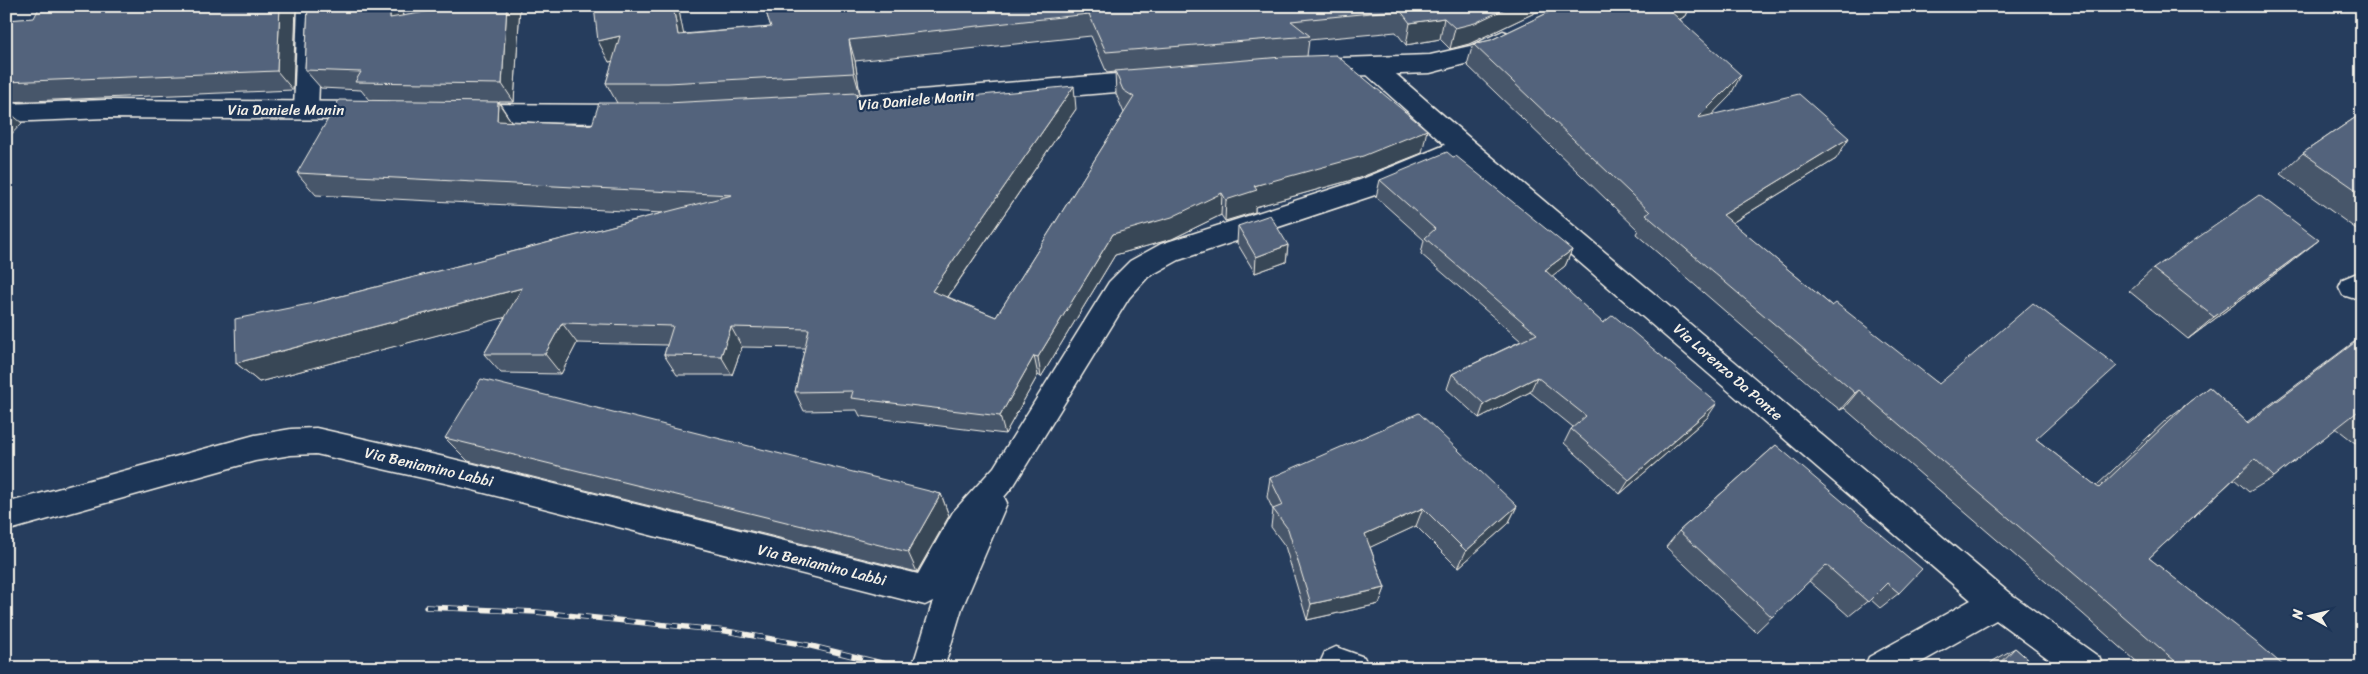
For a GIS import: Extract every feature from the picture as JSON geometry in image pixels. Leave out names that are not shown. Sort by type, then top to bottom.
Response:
[{"type":"street","points":[[306,110],[310,6]]},
{"type":"street","points":[[1289,69],[1374,68],[1430,64],[1459,58],[1521,32]]},
{"type":"street","name":"Via Lorenzo Da Ponte","points":[[1374,68],[1464,148],[1996,602],[2088,668]]},
{"type":"street","name":"Via Daniele Manin","points":[[801,108],[1179,78]]},
{"type":"street","name":"Via Daniele Manin","points":[[6,113],[106,110],[394,111]]},
{"type":"street","points":[[452,112],[658,115]]},
{"type":"street","name":"Via Beniamino Labbi","points":[[6,517],[255,448],[291,442],[316,441],[449,471],[925,590],[964,522],[1004,476],[1119,290],[1139,269],[1170,252],[1369,187],[1464,148]]},
{"type":"street","points":[[928,668],[946,608],[1004,476]]},
{"type":"street","points":[[1880,668],[1996,602]]},
{"type":"building","points":[[40,6],[280,6],[277,71],[6,82],[6,20],[34,18]]},
{"type":"building","points":[[308,6],[390,6],[390,18],[461,6],[507,6],[502,84],[355,82],[361,72],[305,70]]},
{"type":"building","points":[[673,6],[678,35],[771,27],[764,6],[1511,6],[1475,23],[1455,28],[1444,18],[1410,23],[1400,10],[1291,21],[1310,36],[1106,52],[1089,14],[849,40],[854,73],[668,83],[606,83],[620,36],[598,41],[594,7]]},
{"type":"building","points":[[1562,6],[1674,6],[1668,9],[1741,75],[1698,118],[1799,94],[1849,138],[1723,215],[1832,306],[1836,303],[1939,384],[2033,303],[2117,366],[2036,439],[2099,488],[2189,402],[2209,387],[2248,423],[2362,337],[2362,410],[2274,477],[2255,459],[2149,558],[2286,668],[2183,668],[1859,390],[1855,393],[1646,215],[1650,212],[1473,44],[1491,40]]},
{"type":"building","points":[[1336,55],[1427,130],[1363,156],[1254,186],[1257,190],[1226,200],[1222,193],[1172,217],[1113,234],[1038,357],[1034,356],[1000,416],[851,398],[853,391],[795,392],[809,329],[731,327],[721,356],[664,355],[673,326],[562,323],[545,354],[484,354],[522,288],[236,363],[235,319],[314,303],[732,195],[297,173],[339,100],[498,102],[497,121],[592,125],[599,103],[667,103],[856,93],[858,107],[1074,86],[932,291],[996,317],[1134,97],[1123,90],[1115,71],[1282,57]]},
{"type":"building","points":[[2362,113],[2362,194],[2303,153]]},
{"type":"building","points":[[1447,152],[1453,157],[1456,156],[1572,250],[1545,270],[1603,323],[1613,315],[1717,403],[1629,480],[1571,429],[1586,416],[1537,377],[1484,404],[1452,374],[1537,334],[1425,238],[1435,229],[1380,180]]},
{"type":"building","points":[[2259,195],[2319,240],[2214,317],[2153,269]]},
{"type":"building","points":[[1270,215],[1288,245],[1256,257],[1238,226]]},
{"type":"building","points":[[481,379],[941,494],[908,552],[445,438]]},
{"type":"building","points":[[1419,413],[1517,506],[1466,551],[1423,508],[1365,534],[1385,588],[1311,604],[1288,529],[1273,509],[1283,505],[1270,478]]},
{"type":"building","points":[[1776,445],[1922,569],[1899,593],[1887,583],[1868,602],[1826,565],[1772,617],[1679,531]]},
{"type":"building","points":[[2015,648],[2038,668],[1996,668]]},
{"type":"railway","points":[[426,607],[536,612],[726,631],[807,645],[902,668]]}]
